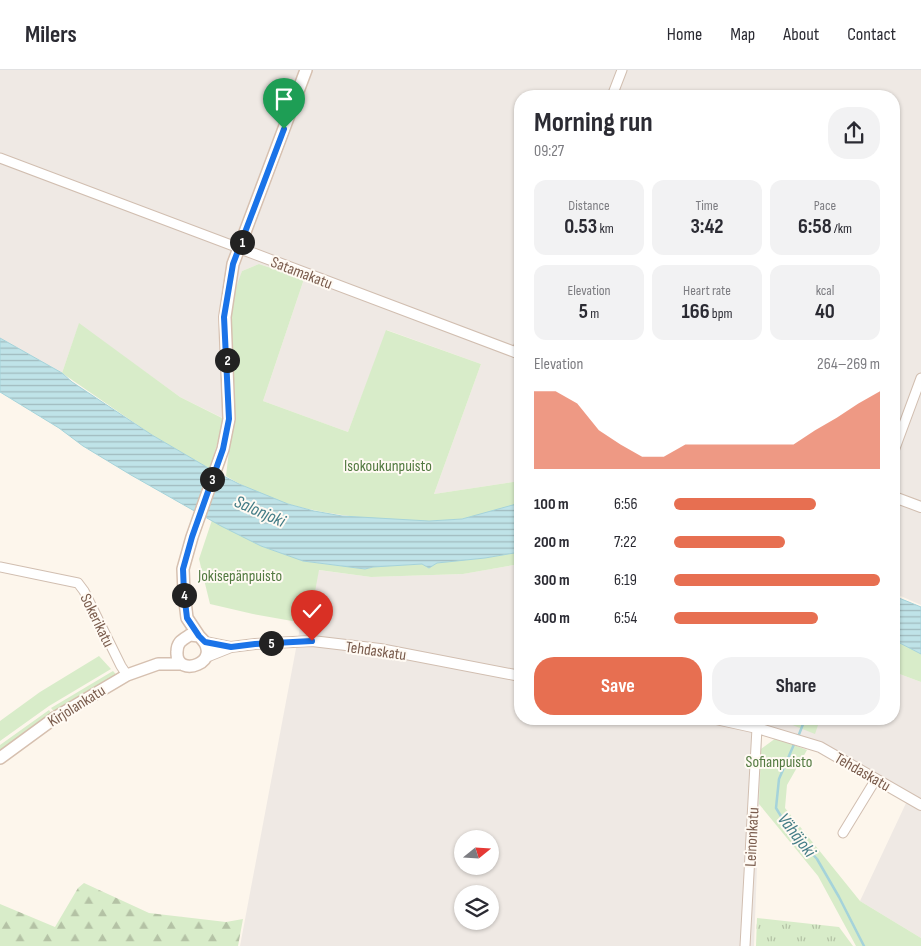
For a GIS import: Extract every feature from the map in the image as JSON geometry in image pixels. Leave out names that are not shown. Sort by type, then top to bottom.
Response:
[{"type":"main road","points":[[187,618],[208,650],[206,657],[194,667],[187,667],[181,664],[176,658],[187,618],[183,569],[192,537],[223,449],[229,419],[224,317],[233,264],[306,70]]},
{"type":"main road","points":[[179,644],[190,635],[202,639]]},
{"type":"main road","name":"Kirjolankatu","points":[[158,664],[179,644]]},
{"type":"main road","name":"Kirjolankatu","points":[[0,758],[56,717],[127,675],[158,664],[181,664]]},
{"type":"street","points":[[614,90],[622,70]]},
{"type":"street","name":"Satamakatu","points":[[0,158],[514,348]]},
{"type":"street","points":[[900,435],[921,378]]},
{"type":"street","points":[[900,499],[921,507]]},
{"type":"street","name":"Sokerikatu","points":[[0,566],[78,583],[84,591],[127,675]]},
{"type":"street","name":"Tehdaskatu","points":[[202,639],[231,647]]},
{"type":"street","name":"Tehdaskatu","points":[[206,657],[231,647],[312,641],[380,649],[514,675]]},
{"type":"street","name":"Tehdaskatu","points":[[743,725],[820,746],[921,805]]},
{"type":"street","name":"Leinonkatu","points":[[746,946],[757,728]]},
{"type":"street","points":[[843,833],[876,779]]},
{"type":"shaded area","points":[[0,70],[921,70],[921,605],[900,596],[900,90],[514,90],[514,482],[434,494],[481,364],[387,330],[348,432],[263,401],[304,279],[259,264],[242,271],[231,328],[235,399],[233,423],[180,397],[79,324],[62,373],[0,338]]},
{"type":"shaded area","points":[[514,565],[514,725],[900,725],[900,674],[921,682],[921,938],[860,901],[907,801],[810,747],[762,735],[754,946],[240,946],[301,622],[309,623],[318,570],[371,577],[463,574]]},
{"type":"green space","name":"Isokoukunpuisto","points":[[259,264],[304,279],[263,401],[348,432],[386,330],[481,364],[434,494],[514,482],[514,505],[469,518],[451,520],[412,521],[340,515],[282,502],[263,495],[226,476],[235,399],[231,328],[233,296],[242,271]]},
{"type":"green space","points":[[79,323],[180,397],[224,419],[210,469],[152,435],[62,373]]},
{"type":"green space","name":"Jokisepänpuisto","points":[[212,520],[261,546],[303,561],[365,569],[422,564],[429,568],[436,563],[514,553],[514,565],[463,574],[371,577],[319,570],[309,624],[210,604],[199,559]]},
{"type":"green space","points":[[900,643],[921,654],[921,682],[900,674]]},
{"type":"green space","points":[[99,656],[111,669],[49,706],[0,741],[0,721],[40,692]]},
{"type":"green space","points":[[113,671],[122,681],[57,715],[51,708]]},
{"type":"green space","points":[[49,710],[54,717],[0,758],[0,745]]},
{"type":"green space","points":[[792,725],[818,725],[815,734]]},
{"type":"green space","name":"Sofianpuisto","points":[[776,738],[807,750],[787,785],[785,808],[860,901],[921,938],[921,946],[856,946],[818,876],[759,804],[761,749]]},
{"type":"green space","points":[[84,883],[149,913],[226,922],[243,919],[238,946],[0,946],[0,904],[55,927],[78,888]]},
{"type":"green space","points":[[757,918],[839,927],[853,946],[756,946]]},
{"type":"water","name":"Salonjoki","points":[[0,338],[62,373],[72,382],[152,435],[210,469],[239,484],[288,504],[342,516],[429,521],[462,519],[514,505],[514,553],[437,563],[429,568],[422,564],[365,569],[303,561],[261,546],[221,526],[83,446],[59,428],[0,392]]},
{"type":"water","points":[[900,598],[921,607],[921,654],[900,643]]},
{"type":"waterway","name":"Vähäjoki","points":[[798,737],[803,725]]},
{"type":"waterway","name":"Vähäjoki","points":[[795,742],[779,779],[776,808],[787,826],[817,859],[864,946]]},
{"type":"route","points":[[284,129],[233,264],[224,317],[228,365],[229,419],[223,449],[192,537],[183,569],[184,593],[187,618],[205,642],[231,647],[312,641]]}]
